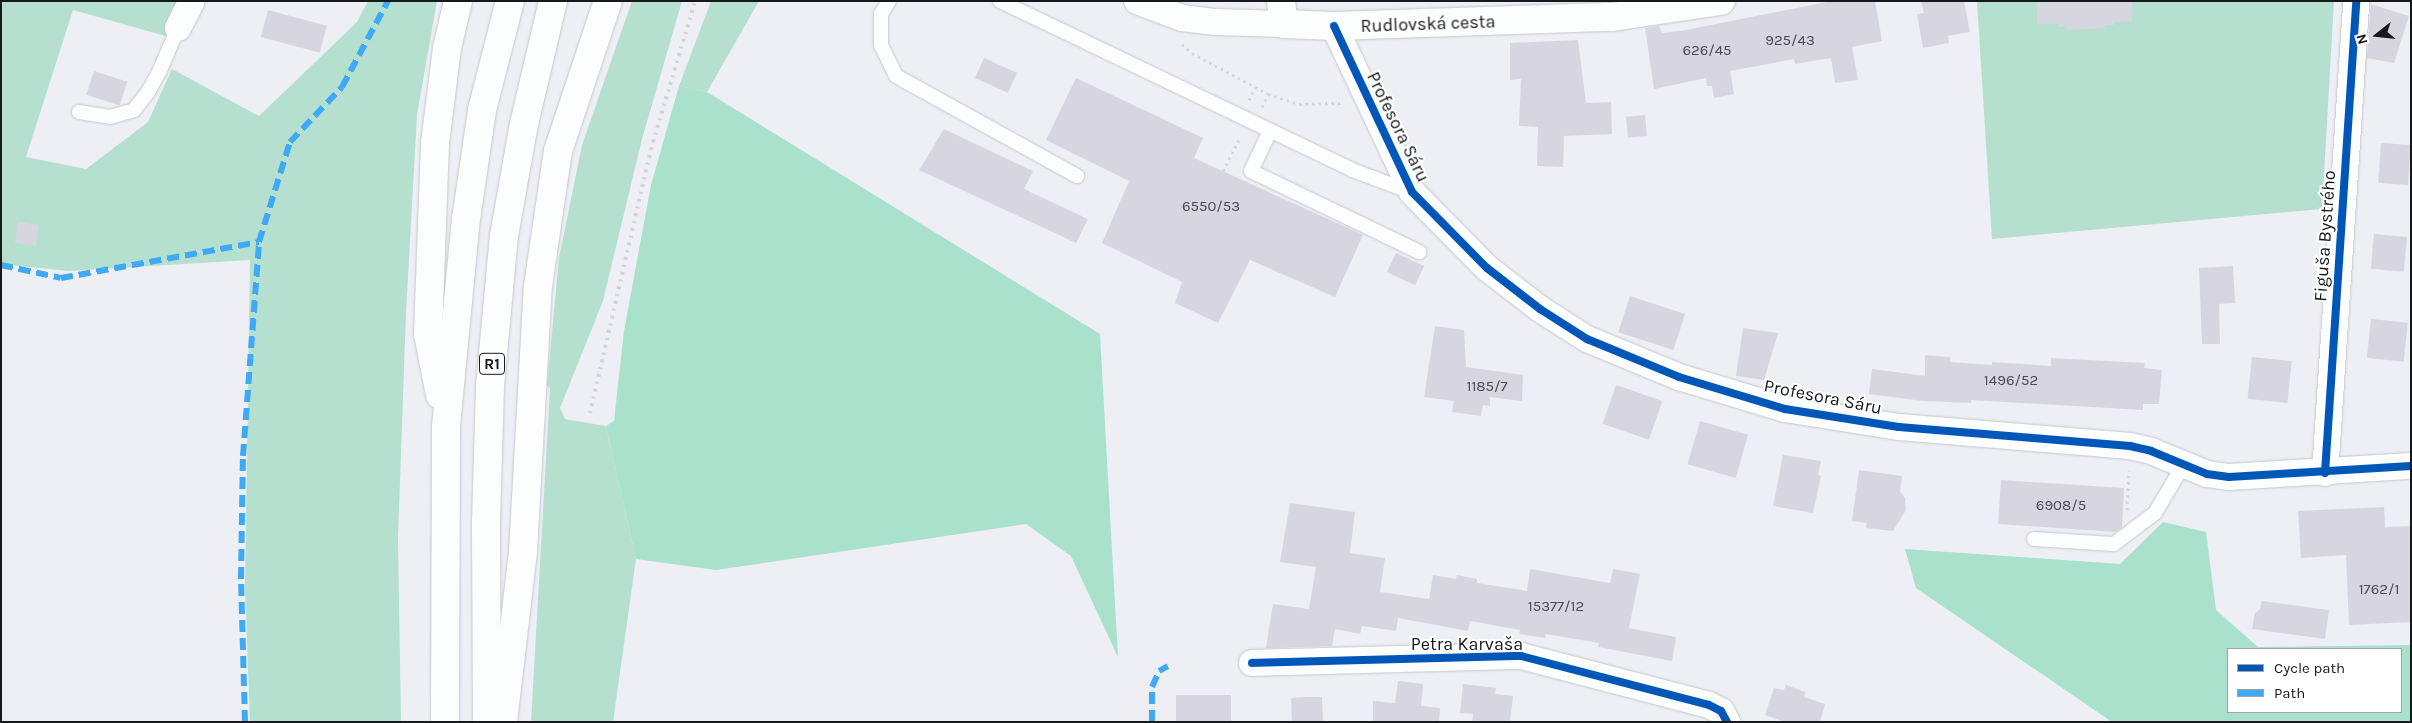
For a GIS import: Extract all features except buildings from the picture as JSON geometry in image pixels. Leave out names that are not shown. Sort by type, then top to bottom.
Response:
[{"type":"main road","points":[[446,426],[428,334],[435,143],[447,48],[458,1]]},
{"type":"main road","name":"R1","points":[[445,722],[446,426],[466,219],[480,120],[510,1]]},
{"type":"main road","points":[[502,722],[523,552],[539,277],[558,151],[608,1]]},
{"type":"main road","name":"Rudlovská cesta","points":[[1282,12],[1334,26],[1612,17],[1721,1]]},
{"type":"main road","name":"R1","points":[[486,722],[486,522],[491,376],[504,236],[524,124],[551,7]]},
{"type":"street","points":[[178,28],[192,1]]},
{"type":"street","name":"Rudlovská cesta","points":[[1137,1],[1182,18],[1216,22],[1282,12]]},
{"type":"street","name":"Figuša Bystrého","points":[[2324,472],[2356,1]]},
{"type":"street","name":"Profesora Sáru","points":[[1334,26],[1412,192],[1487,268],[1540,309],[1587,340],[1679,377],[1785,409],[1899,427],[2130,446],[2207,474],[2229,477],[2411,466]]},
{"type":"street","name":"Petra Karvaša","points":[[1252,663],[1521,656],[1709,705],[1721,710],[1727,722]]},
{"type":"lane","points":[[889,1],[881,14],[881,45],[896,76],[1077,176]]},
{"type":"lane","points":[[1000,1],[1352,170],[1412,192]]},
{"type":"lane","points":[[79,112],[110,117],[134,110],[148,92],[160,70],[178,28]]},
{"type":"lane","points":[[1270,131],[1251,171],[1419,252]]},
{"type":"lane","points":[[2034,539],[2114,544],[2155,513],[2183,466]]},
{"type":"path","points":[[1178,41],[1192,53],[1264,92],[1298,104],[1339,103],[1368,99]]},
{"type":"path","points":[[1223,170],[1248,120]]},
{"type":"green space","points":[[1,1],[183,1],[169,37],[73,10],[26,157],[86,169],[148,122],[172,69],[259,116],[357,22],[368,1],[437,1],[417,115],[406,313],[398,538],[401,722],[250,722],[245,587],[250,260],[68,271],[1,264]]},
{"type":"green space","points":[[632,1],[682,1],[642,139],[603,301],[560,408],[565,419],[606,426],[636,559],[613,722],[531,722],[550,388],[547,386],[559,258],[582,145]]},
{"type":"green space","points":[[711,1],[759,1],[707,92],[679,86]]},
{"type":"green space","points":[[1977,1],[2334,1],[2322,209],[1992,239]]},
{"type":"green space","points":[[679,86],[707,92],[1100,334],[1118,657],[1071,556],[1026,524],[716,570],[636,559],[606,426],[614,421],[624,331],[651,185]]},
{"type":"green space","points":[[2163,522],[2206,532],[2216,610],[2258,647],[2411,645],[2411,722],[2112,722],[1916,588],[1905,549],[2120,564]]},
{"type":"railway","points":[[590,413],[651,149],[695,1]]},
{"type":"marked path","points":[[245,722],[241,579],[243,456],[259,242],[290,142],[342,87],[388,1]]},
{"type":"marked path","points":[[1,265],[61,278],[259,242]]},
{"type":"marked path","points":[[1152,722],[1152,687],[1159,671],[1168,666]]},
{"type":"cycle path","points":[[2325,473],[2356,1]]},
{"type":"cycle path","points":[[1334,26],[1412,192],[1487,268],[1540,309],[1587,339],[1679,377],[1785,409],[1899,427],[2130,446],[2151,451],[2207,474],[2229,477],[2411,466]]},
{"type":"cycle path","points":[[1252,663],[1521,656],[1709,705],[1721,711],[1727,722]]}]
